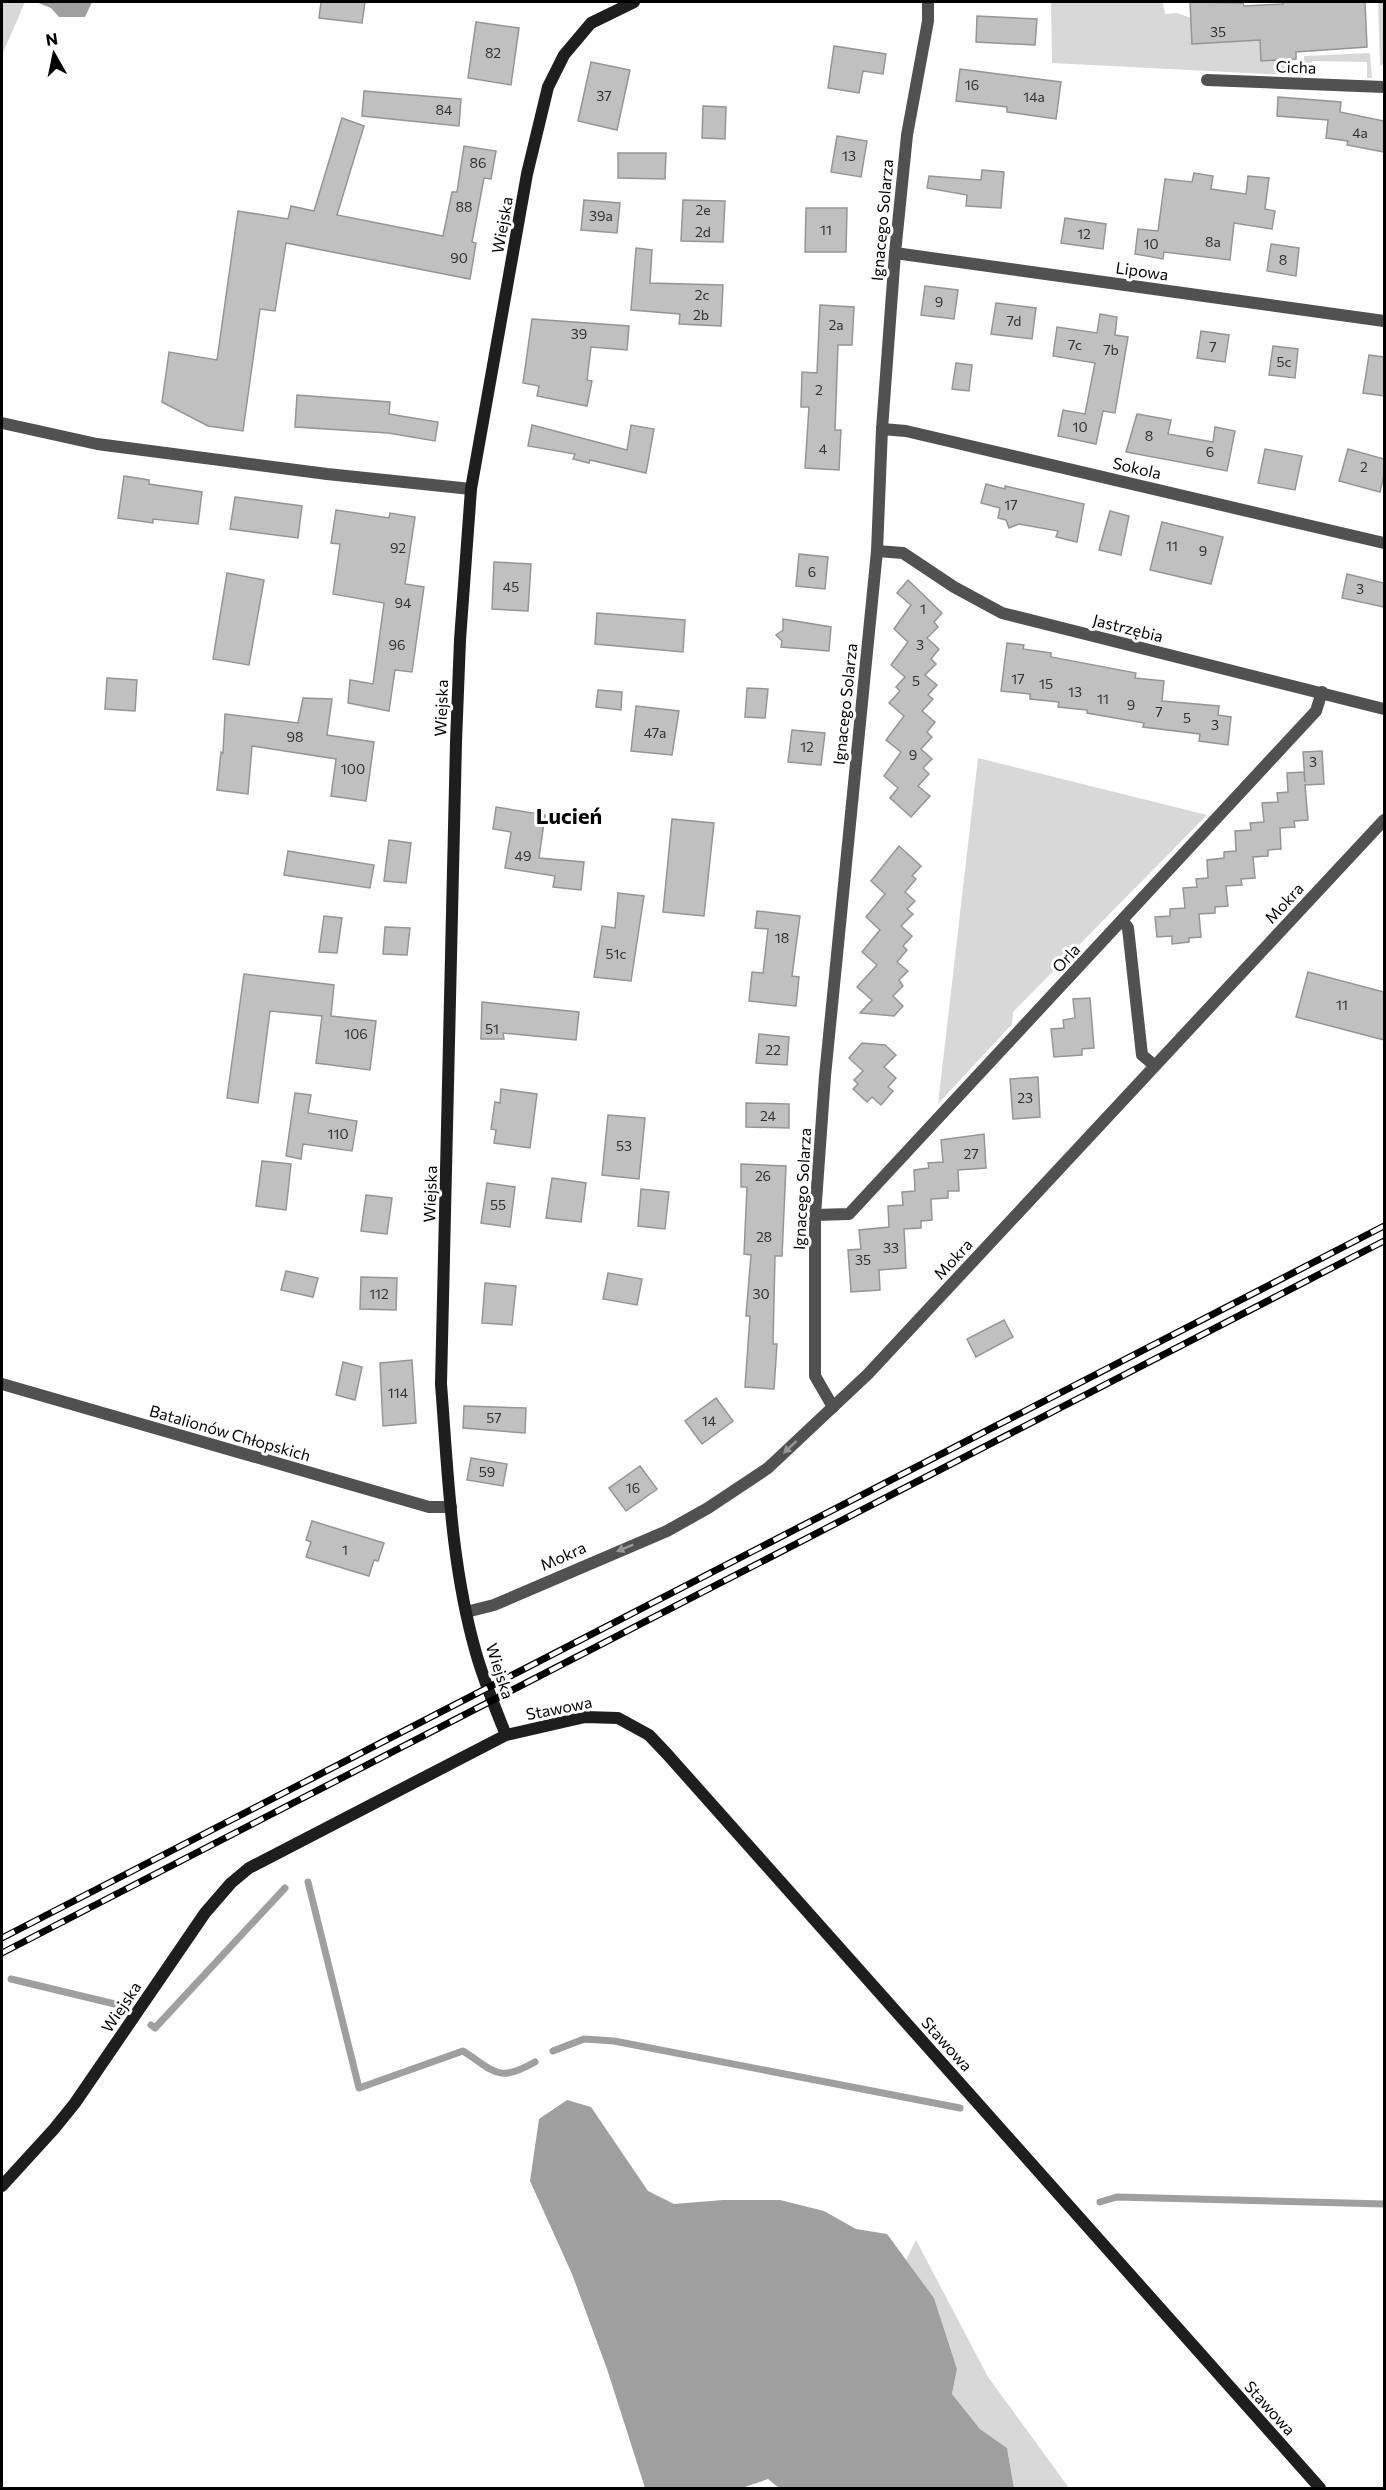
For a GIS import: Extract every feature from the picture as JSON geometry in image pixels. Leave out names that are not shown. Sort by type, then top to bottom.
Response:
[{"type":"street","name":"Wiejska","points":[[2,2186],[75,2103],[205,1913],[231,1882],[269,1856],[506,1736],[487,1688],[466,1611],[451,1507],[441,1384],[460,640],[471,489],[527,174],[548,87],[564,55],[591,23],[634,2]]},
{"type":"street","name":"Ignacego Solarza","points":[[833,1407],[815,1376],[815,1215],[826,1064],[877,551],[882,429],[895,254],[907,135],[928,21],[928,2]]},
{"type":"street","name":"Cicha","points":[[1207,80],[1384,87]]},
{"type":"street","name":"Lipowa","points":[[895,254],[1384,321]]},
{"type":"street","points":[[2,423],[97,444],[327,474],[471,489]]},
{"type":"street","name":"Sokola","points":[[882,429],[906,431],[1384,543]]},
{"type":"street","name":"Jastrzębia","points":[[877,551],[903,553],[954,587],[1002,613],[1384,709]]},
{"type":"street","name":"Orla","points":[[815,1215],[849,1214],[1316,711],[1322,692]]},
{"type":"street","name":"Mokra","points":[[466,1611],[494,1605],[688,1520],[768,1468],[868,1374],[1384,820]]},
{"type":"street","points":[[1123,921],[1128,928],[1142,1055],[1154,1065]]},
{"type":"street","name":"Batalionów Chłopskich","points":[[2,1384],[429,1507],[451,1507]]},
{"type":"street","name":"Stawowa","points":[[506,1736],[585,1717],[603,1716],[630,1722],[649,1735],[1320,2488]]},
{"type":"shaded area","points":[[2,2],[25,2],[2,55]]},
{"type":"shaded area","points":[[36,2],[92,2],[85,17],[59,17],[51,8]]},
{"type":"shaded area","points":[[1051,2],[1163,2],[1165,14],[1177,13],[1191,18],[1192,43],[1259,21],[1261,60],[1284,59],[1289,75],[1052,63]]},
{"type":"shaded area","points":[[1378,2],[1384,2],[1384,65],[1380,65]]},
{"type":"shaded area","points":[[1370,53],[1372,78],[1367,78],[1367,62],[1312,61],[1312,76],[1296,75],[1296,63],[1304,62],[1304,56]]},
{"type":"shaded area","points":[[978,758],[1207,815],[1013,1012],[1012,1024],[938,1104]]},
{"type":"shaded area","points":[[567,2100],[591,2107],[648,2191],[674,2204],[723,2200],[780,2200],[824,2211],[856,2229],[887,2234],[934,2298],[957,2369],[952,2394],[980,2429],[1007,2448],[1014,2488],[779,2488],[768,2479],[742,2488],[645,2488],[607,2369],[572,2274],[530,2181],[539,2119]]},
{"type":"shaded area","points":[[916,2240],[988,2377],[1069,2488],[1014,2488],[1007,2448],[980,2429],[952,2394],[957,2369],[934,2298],[906,2260]]},
{"type":"building","points":[[321,2],[365,2],[362,23],[319,18]]},
{"type":"building","points":[[1190,2],[1243,3],[1244,6],[1283,4],[1283,2],[1365,2],[1367,47],[1296,52],[1296,59],[1261,61],[1260,40],[1192,44]]},
{"type":"building","points":[[977,16],[1037,19],[1035,45],[976,42]]},
{"type":"building","points":[[476,22],[519,28],[511,85],[468,78]]},
{"type":"building","points":[[834,46],[886,54],[883,74],[863,71],[859,93],[828,88]]},
{"type":"building","points":[[591,62],[630,70],[617,130],[578,121]]},
{"type":"building","points":[[960,69],[1061,82],[1056,119],[1007,112],[1007,107],[956,101]]},
{"type":"building","points":[[364,91],[461,99],[459,126],[362,116]]},
{"type":"building","points":[[1278,97],[1341,102],[1340,112],[1384,121],[1384,152],[1347,145],[1348,141],[1326,138],[1328,120],[1277,116]]},
{"type":"building","points":[[703,106],[726,107],[725,139],[702,138]]},
{"type":"building","points":[[342,118],[364,126],[337,215],[443,236],[452,192],[457,192],[464,146],[496,151],[491,179],[484,178],[472,242],[476,243],[470,279],[286,243],[275,311],[260,309],[243,431],[208,426],[162,402],[169,352],[217,360],[238,211],[288,219],[291,206],[314,211]]},
{"type":"building","points":[[837,136],[867,141],[861,177],[831,172]]},
{"type":"building","points":[[618,153],[666,153],[665,179],[618,178]]},
{"type":"building","points":[[982,170],[1004,172],[1001,208],[966,206],[967,195],[927,188],[929,176],[981,180]]},
{"type":"building","points":[[1194,173],[1213,176],[1211,189],[1246,194],[1248,176],[1269,178],[1265,209],[1275,211],[1272,229],[1234,223],[1230,260],[1164,252],[1163,259],[1135,254],[1138,229],[1158,231],[1165,179],[1192,182]]},
{"type":"building","points":[[584,200],[620,203],[617,233],[581,230]]},
{"type":"building","points":[[683,200],[725,201],[723,242],[681,241]]},
{"type":"building","points":[[806,208],[847,208],[846,252],[805,252]]},
{"type":"building","points":[[1065,218],[1106,224],[1103,249],[1061,243]]},
{"type":"building","points":[[1271,244],[1299,248],[1296,276],[1267,271]]},
{"type":"building","points":[[636,248],[652,250],[650,283],[723,285],[721,326],[679,324],[680,314],[631,310]]},
{"type":"building","points":[[925,286],[958,290],[954,319],[921,315]]},
{"type":"building","points":[[996,303],[1036,308],[1032,339],[991,334]]},
{"type":"building","points":[[820,305],[854,307],[852,345],[838,345],[835,430],[841,430],[839,470],[805,468],[809,407],[801,407],[802,372],[817,373]]},
{"type":"building","points":[[1100,314],[1117,317],[1115,335],[1128,337],[1115,413],[1103,411],[1096,444],[1058,436],[1063,410],[1085,414],[1095,363],[1053,356],[1057,327],[1097,333]]},
{"type":"building","points":[[532,319],[629,326],[627,350],[591,347],[587,380],[592,381],[587,406],[537,396],[539,386],[523,383]]},
{"type":"building","points":[[1201,331],[1229,335],[1225,362],[1197,358]]},
{"type":"building","points":[[1273,346],[1298,349],[1295,378],[1269,375]]},
{"type":"building","points":[[1369,355],[1384,357],[1384,396],[1363,393]]},
{"type":"building","points":[[956,363],[972,365],[969,391],[952,389]]},
{"type":"building","points":[[297,395],[390,402],[389,414],[438,422],[435,441],[388,433],[295,427]]},
{"type":"building","points":[[1137,414],[1171,420],[1168,434],[1213,442],[1215,427],[1235,431],[1227,471],[1126,452]]},
{"type":"building","points":[[532,425],[627,450],[631,425],[654,429],[646,473],[590,460],[589,463],[573,459],[575,454],[528,446]]},
{"type":"building","points":[[1265,449],[1302,456],[1295,490],[1258,483]]},
{"type":"building","points":[[1348,449],[1384,459],[1384,475],[1380,492],[1339,481]]},
{"type":"building","points":[[124,476],[149,480],[149,484],[202,492],[198,524],[153,519],[153,523],[118,518]]},
{"type":"building","points":[[986,484],[1005,489],[1005,486],[1084,504],[1077,542],[1056,537],[1058,531],[1019,524],[1009,528],[1006,520],[998,518],[1000,508],[981,503]]},
{"type":"building","points":[[235,497],[302,506],[298,538],[230,529]]},
{"type":"building","points":[[336,510],[389,518],[390,513],[415,517],[405,584],[424,587],[412,672],[395,670],[389,711],[348,703],[350,680],[373,684],[384,603],[333,594],[340,544],[331,543]]},
{"type":"building","points":[[1110,511],[1129,516],[1121,555],[1099,550]]},
{"type":"building","points":[[1162,522],[1223,537],[1211,584],[1150,570]]},
{"type":"building","points":[[799,554],[828,557],[825,589],[796,586]]},
{"type":"building","points":[[494,562],[531,564],[528,611],[492,609]]},
{"type":"building","points":[[227,573],[264,580],[249,665],[213,659]]},
{"type":"building","points":[[1347,574],[1384,583],[1384,607],[1342,598]]},
{"type":"building","points":[[908,580],[942,613],[934,622],[938,627],[927,638],[939,649],[931,659],[936,664],[925,675],[937,685],[928,695],[933,699],[922,711],[935,722],[927,732],[932,737],[921,749],[932,759],[923,768],[929,774],[918,786],[930,796],[911,817],[890,798],[898,788],[884,776],[901,752],[886,740],[904,716],[889,703],[900,691],[896,687],[905,677],[891,665],[908,642],[894,629],[911,605],[897,593]]},
{"type":"building","points":[[597,613],[685,620],[683,652],[595,644]]},
{"type":"building","points":[[783,619],[831,627],[829,651],[781,647],[782,641],[776,635],[783,630]]},
{"type":"building","points":[[1007,643],[1024,645],[1023,649],[1051,653],[1051,657],[1136,673],[1135,678],[1164,681],[1162,701],[1219,706],[1218,715],[1231,717],[1228,745],[1199,741],[1200,734],[1143,727],[1144,723],[1087,713],[1087,710],[1058,707],[1059,702],[1030,699],[1030,694],[1001,691]]},
{"type":"building","points":[[107,678],[137,680],[135,711],[105,709]]},
{"type":"building","points":[[747,688],[768,689],[765,718],[745,717]]},
{"type":"building","points":[[598,690],[622,692],[621,710],[596,707]]},
{"type":"building","points":[[303,698],[332,699],[327,735],[374,742],[366,801],[331,796],[336,759],[252,746],[248,794],[217,790],[221,752],[223,753],[225,714],[298,723]]},
{"type":"building","points":[[636,706],[679,711],[672,755],[631,751]]},
{"type":"building","points":[[792,730],[825,733],[821,765],[788,762]]},
{"type":"building","points":[[1322,751],[1324,784],[1305,785],[1308,820],[1294,821],[1295,827],[1280,828],[1281,849],[1268,850],[1268,856],[1253,857],[1255,878],[1241,879],[1242,885],[1226,886],[1228,906],[1215,907],[1215,913],[1199,914],[1201,937],[1189,938],[1189,942],[1172,944],[1172,936],[1157,937],[1155,917],[1170,916],[1170,909],[1185,908],[1183,888],[1197,887],[1196,879],[1208,878],[1207,860],[1224,858],[1224,852],[1236,851],[1235,831],[1251,830],[1250,823],[1264,822],[1262,803],[1278,802],[1277,793],[1288,792],[1287,773],[1304,772],[1305,782],[1303,752]]},
{"type":"building","points":[[496,807],[545,815],[539,858],[584,862],[581,890],[553,887],[555,876],[505,868],[511,832],[493,829]]},
{"type":"building","points":[[672,819],[714,823],[704,916],[663,912]]},
{"type":"building","points":[[389,840],[411,843],[406,883],[384,881]]},
{"type":"building","points":[[899,846],[921,866],[912,876],[916,879],[905,892],[915,901],[907,909],[913,914],[901,926],[912,936],[903,946],[907,950],[897,962],[908,971],[899,980],[903,986],[893,996],[903,1006],[894,1016],[860,1013],[872,1000],[857,987],[877,965],[862,952],[880,930],[866,917],[885,894],[871,881]]},
{"type":"building","points":[[288,851],[374,865],[370,888],[284,875]]},
{"type":"building","points":[[618,893],[644,896],[631,981],[594,977],[602,926],[615,928]]},
{"type":"building","points":[[757,911],[800,916],[792,976],[799,977],[796,1006],[749,1001],[752,972],[763,973],[768,929],[755,928]]},
{"type":"building","points":[[324,916],[342,918],[337,953],[319,952]]},
{"type":"building","points":[[385,927],[410,928],[407,955],[383,954]]},
{"type":"building","points":[[1308,972],[1384,992],[1384,1040],[1296,1017]]},
{"type":"building","points":[[244,974],[334,985],[331,1016],[376,1021],[370,1070],[316,1063],[322,1016],[270,1011],[258,1103],[227,1098]]},
{"type":"building","points":[[1090,998],[1094,1048],[1082,1049],[1082,1055],[1054,1057],[1051,1029],[1064,1028],[1063,1020],[1075,1018],[1073,999]]},
{"type":"building","points":[[482,1002],[579,1012],[576,1040],[503,1033],[504,1039],[481,1039]]},
{"type":"building","points":[[759,1034],[789,1037],[787,1065],[756,1063]]},
{"type":"building","points":[[862,1043],[885,1045],[896,1055],[884,1067],[896,1078],[888,1087],[893,1091],[881,1105],[872,1097],[867,1102],[853,1089],[858,1084],[854,1080],[863,1071],[849,1058]]},
{"type":"building","points":[[1038,1077],[1040,1117],[1013,1119],[1010,1079]]},
{"type":"building","points":[[501,1089],[537,1094],[530,1148],[494,1143],[496,1130],[491,1129],[495,1102],[500,1103]]},
{"type":"building","points":[[295,1093],[311,1095],[308,1113],[357,1121],[352,1151],[303,1144],[301,1159],[286,1156]]},
{"type":"building","points":[[746,1103],[789,1104],[789,1128],[746,1127]]},
{"type":"building","points":[[608,1115],[645,1118],[639,1179],[602,1175]]},
{"type":"building","points":[[984,1134],[986,1168],[958,1170],[959,1191],[948,1191],[948,1198],[931,1199],[932,1220],[921,1221],[921,1228],[904,1229],[906,1268],[879,1270],[880,1290],[851,1292],[848,1250],[861,1249],[859,1230],[889,1227],[888,1206],[903,1205],[902,1192],[915,1191],[914,1170],[929,1168],[928,1163],[943,1162],[941,1140]]},
{"type":"building","points":[[262,1161],[291,1164],[286,1210],[256,1206]]},
{"type":"building","points":[[741,1164],[786,1166],[782,1256],[775,1256],[773,1344],[777,1344],[774,1389],[745,1387],[750,1316],[746,1316],[751,1255],[744,1254],[747,1187],[741,1187]]},
{"type":"building","points":[[552,1178],[586,1183],[581,1222],[546,1218]]},
{"type":"building","points":[[487,1183],[515,1187],[510,1227],[481,1223]]},
{"type":"building","points":[[641,1189],[669,1192],[665,1229],[638,1226]]},
{"type":"building","points":[[366,1195],[392,1198],[387,1234],[361,1231]]},
{"type":"building","points":[[286,1271],[318,1278],[313,1297],[281,1290]]},
{"type":"building","points":[[608,1273],[642,1279],[637,1305],[603,1299]]},
{"type":"building","points":[[361,1277],[397,1278],[396,1310],[360,1309]]},
{"type":"building","points":[[485,1283],[516,1286],[512,1325],[482,1323]]},
{"type":"building","points":[[1004,1320],[1013,1337],[976,1357],[967,1339]]},
{"type":"building","points":[[412,1360],[416,1423],[383,1426],[380,1363]]},
{"type":"building","points":[[343,1362],[362,1367],[355,1400],[336,1395]]},
{"type":"building","points":[[716,1398],[733,1421],[702,1444],[685,1421]]},
{"type":"building","points":[[464,1406],[526,1408],[525,1433],[463,1428]]},
{"type":"building","points":[[471,1458],[507,1464],[503,1486],[467,1480]]},
{"type":"building","points":[[640,1466],[657,1489],[626,1511],[609,1488]]},
{"type":"building","points":[[312,1521],[384,1543],[378,1561],[374,1560],[369,1576],[306,1557],[311,1542],[306,1540]]},
{"type":"waterway","points":[[308,1882],[359,2088],[463,2051],[498,2072],[513,2072],[535,2062]]},
{"type":"waterway","points":[[151,2025],[155,2028],[285,1888]]},
{"type":"waterway","points":[[11,1979],[119,2005]]},
{"type":"waterway","points":[[553,2051],[584,2039],[614,2041],[960,2108]]},
{"type":"waterway","points":[[1100,2202],[1117,2197],[1384,2204]]},
{"type":"railway","points":[[2,1938],[1384,1226]]},
{"type":"railway","points":[[2,1953],[1384,1241]]},
{"type":"district","name":"Lucień","points":[[569,816]]}]
